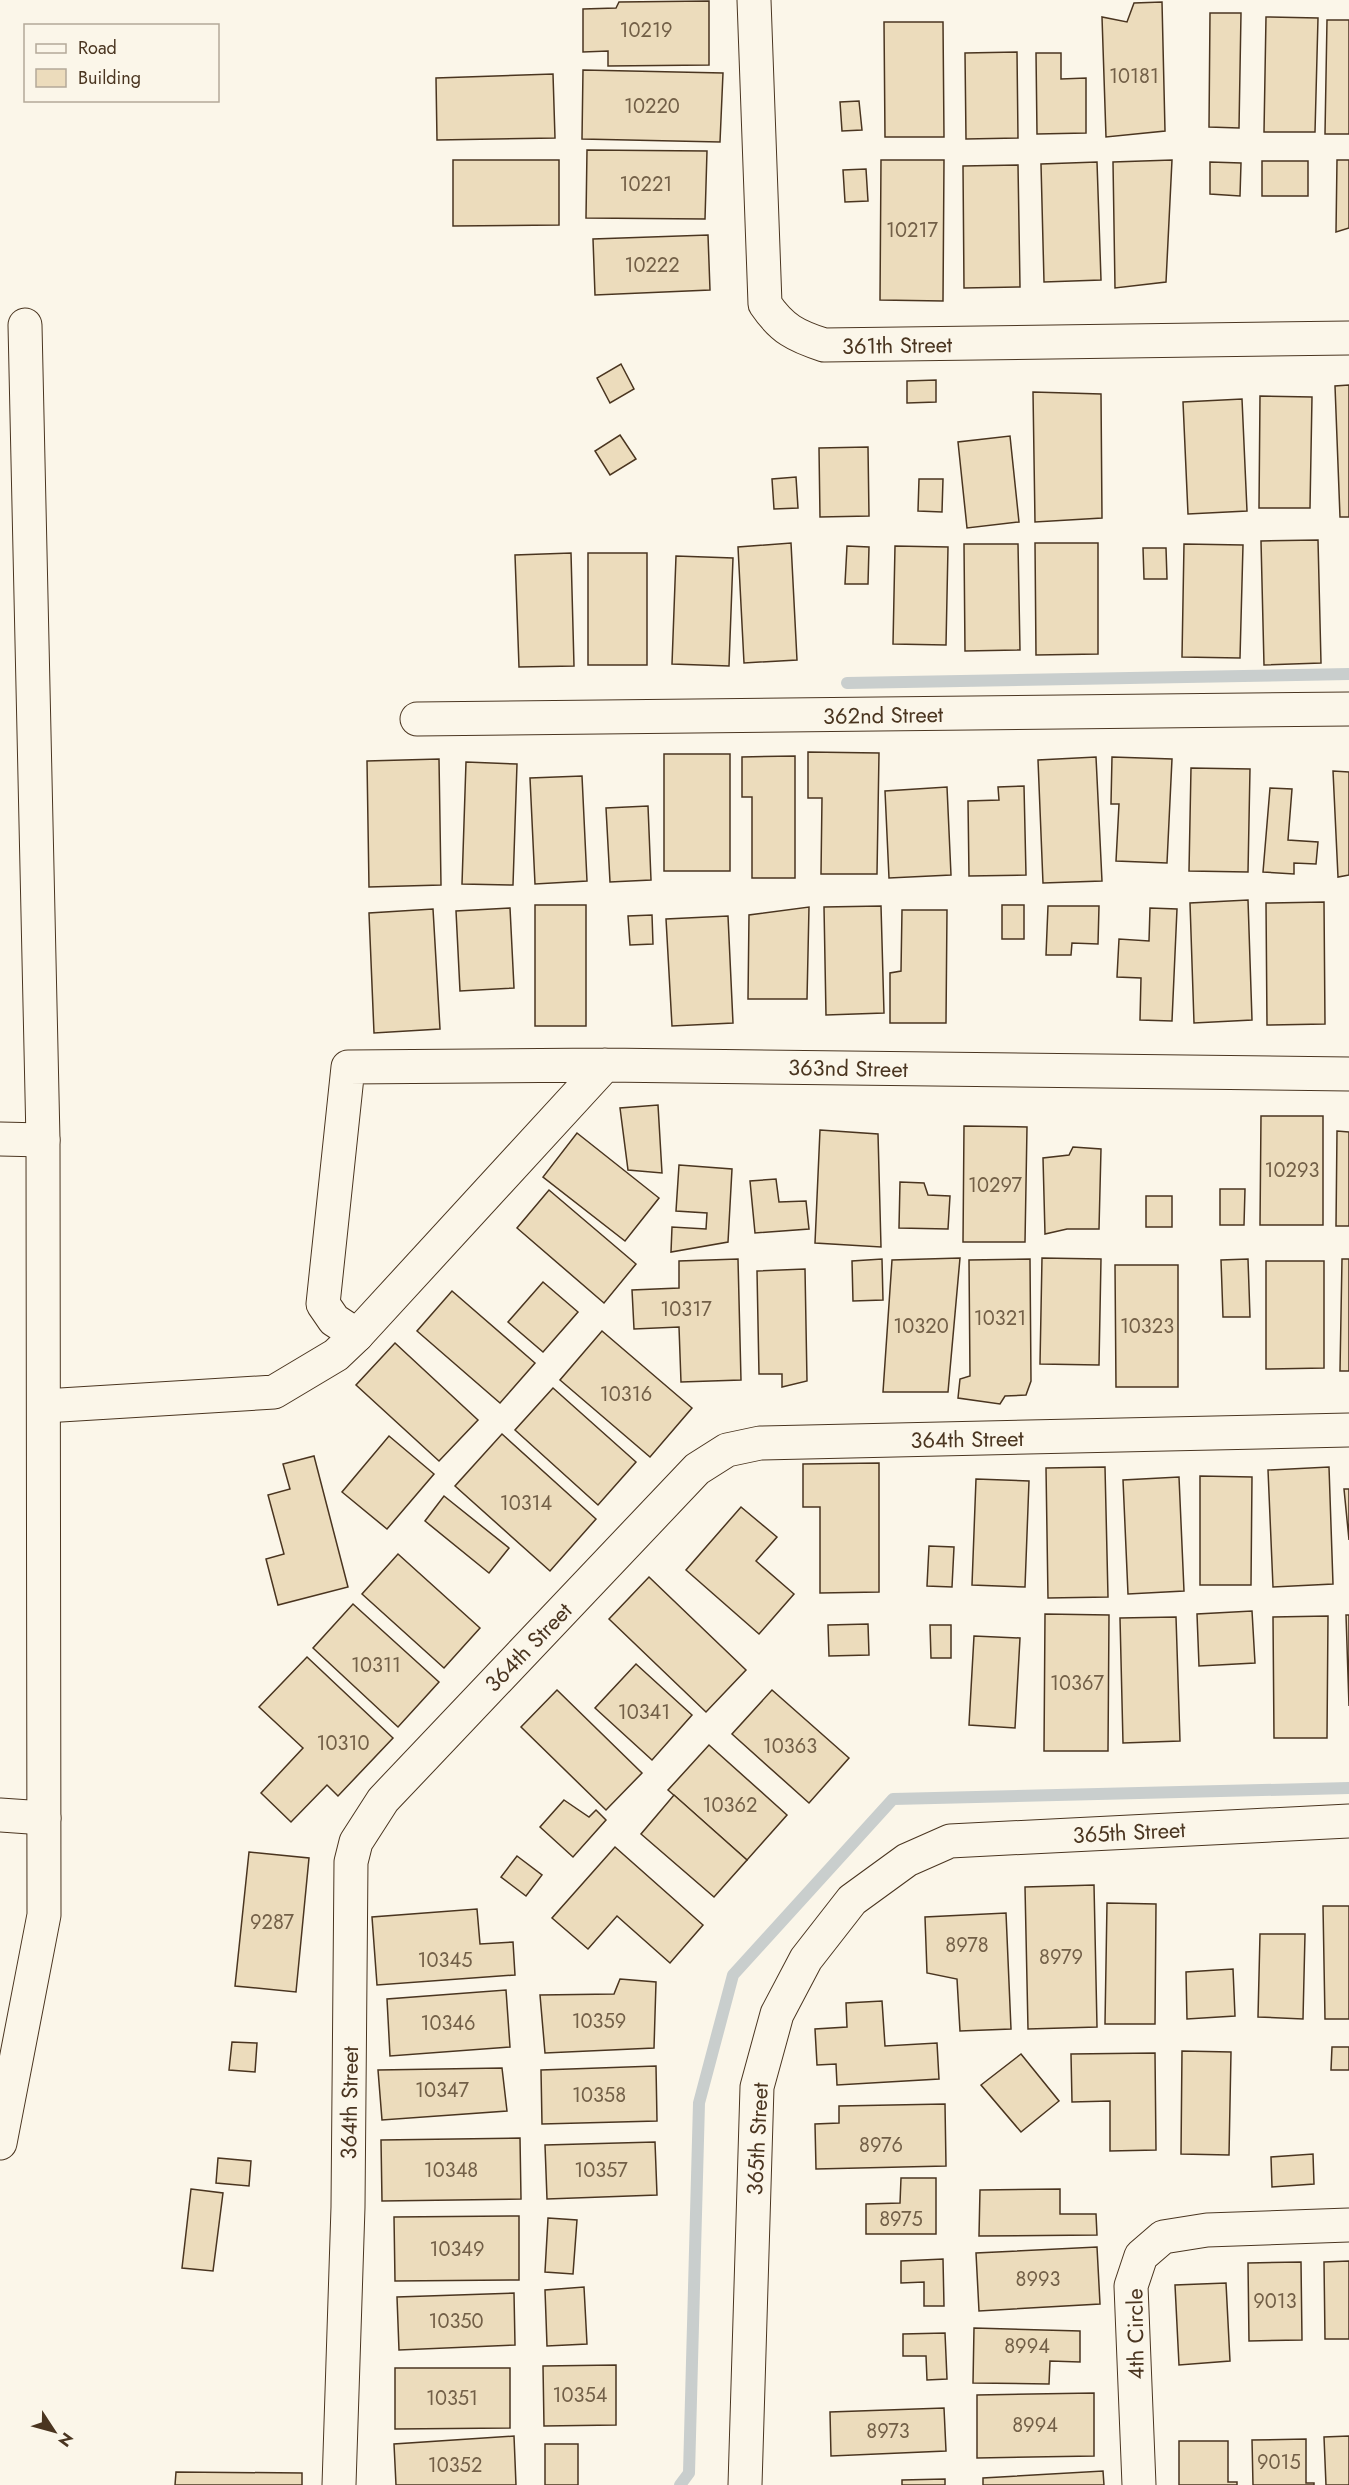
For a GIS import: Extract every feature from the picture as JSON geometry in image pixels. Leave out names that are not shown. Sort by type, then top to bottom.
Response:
[{"type":"street","name":"361th Street","points":[[754,0],[765,304],[778,322],[798,336],[824,345],[1349,338]]},
{"type":"street","points":[[0,2143],[44,1914],[43,1140],[25,326]]},
{"type":"street","name":"362nd Street","points":[[417,719],[1349,709]]},
{"type":"street","points":[[44,1406],[274,1392],[336,1355],[605,1065]]},
{"type":"street","name":"363nd Street","points":[[357,1335],[334,1320],[323,1304],[348,1066],[605,1065],[1349,1074]]},
{"type":"street","points":[[0,1139],[43,1140]]},
{"type":"street","name":"364th Street","points":[[339,2485],[348,2207],[351,1862],[356,1842],[383,1800],[697,1469],[727,1450],[760,1443],[1349,1430]]},
{"type":"street","points":[[0,1815],[44,1818]]},
{"type":"street","name":"365th Street","points":[[745,2485],[757,2087],[777,2014],[806,1959],[852,1900],[907,1860],[950,1840],[1349,1821]]},
{"type":"street","name":"4th Circle","points":[[1139,2485],[1131,2286],[1141,2256],[1164,2237],[1207,2230],[1349,2225]]},
{"type":"building","points":[[709,1],[709,65],[608,66],[608,51],[583,52],[583,9],[616,8],[619,2]]},
{"type":"building","points":[[1162,2],[1165,131],[1106,137],[1102,17],[1127,22],[1134,3]]},
{"type":"building","points":[[1210,13],[1241,13],[1239,128],[1209,127]]},
{"type":"building","points":[[1266,17],[1318,18],[1315,132],[1264,132]]},
{"type":"building","points":[[1327,20],[1349,20],[1349,134],[1325,134]]},
{"type":"building","points":[[884,22],[943,22],[944,137],[885,137]]},
{"type":"building","points":[[1017,52],[1018,138],[966,139],[965,53]]},
{"type":"building","points":[[1036,53],[1061,53],[1061,79],[1086,78],[1086,133],[1037,134]]},
{"type":"building","points":[[583,70],[723,73],[720,142],[582,139]]},
{"type":"building","points":[[553,74],[555,138],[437,140],[436,78]]},
{"type":"building","points":[[859,101],[862,130],[842,131],[840,102]]},
{"type":"building","points":[[587,150],[707,151],[705,219],[586,218]]},
{"type":"building","points":[[453,160],[559,160],[559,225],[453,226]]},
{"type":"building","points":[[881,160],[944,160],[943,301],[880,300]]},
{"type":"building","points":[[1172,160],[1166,282],[1115,288],[1113,162]]},
{"type":"building","points":[[1337,160],[1349,160],[1349,228],[1336,232]]},
{"type":"building","points":[[1262,161],[1308,161],[1308,196],[1262,196]]},
{"type":"building","points":[[1097,162],[1101,280],[1044,282],[1041,164]]},
{"type":"building","points":[[1210,162],[1241,163],[1240,196],[1210,194]]},
{"type":"building","points":[[1018,165],[1020,287],[964,288],[963,166]]},
{"type":"building","points":[[866,169],[868,201],[845,202],[843,170]]},
{"type":"building","points":[[708,235],[710,290],[595,295],[593,239]]},
{"type":"building","points":[[621,364],[634,389],[610,403],[597,378]]},
{"type":"building","points":[[936,380],[936,402],[907,403],[907,381]]},
{"type":"building","points":[[1349,385],[1349,517],[1340,517],[1335,386]]},
{"type":"building","points":[[1033,392],[1101,394],[1102,518],[1035,522]]},
{"type":"building","points":[[1260,396],[1312,397],[1310,508],[1259,508]]},
{"type":"building","points":[[1242,399],[1247,511],[1188,514],[1183,402]]},
{"type":"building","points":[[620,435],[636,459],[610,475],[595,451]]},
{"type":"building","points":[[1010,436],[1019,522],[967,528],[958,442]]},
{"type":"building","points":[[868,447],[869,516],[820,517],[819,448]]},
{"type":"building","points":[[796,477],[798,508],[774,509],[772,479]]},
{"type":"building","points":[[919,479],[943,479],[942,512],[918,511]]},
{"type":"building","points":[[1318,540],[1321,663],[1264,665],[1261,541]]},
{"type":"building","points":[[791,543],[797,660],[744,663],[738,547]]},
{"type":"building","points":[[1035,543],[1098,543],[1098,654],[1036,655]]},
{"type":"building","points":[[964,544],[1018,544],[1020,650],[965,651]]},
{"type":"building","points":[[1184,544],[1243,545],[1240,658],[1182,657]]},
{"type":"building","points":[[847,546],[869,547],[868,584],[845,584]]},
{"type":"building","points":[[895,546],[948,547],[946,645],[893,644]]},
{"type":"building","points":[[1143,548],[1166,548],[1167,579],[1144,579]]},
{"type":"building","points":[[571,553],[574,666],[519,667],[515,555]]},
{"type":"building","points":[[588,553],[647,553],[647,665],[588,665]]},
{"type":"building","points":[[676,556],[733,558],[729,666],[672,664]]},
{"type":"building","points":[[808,752],[879,753],[877,874],[821,874],[822,798],[808,798]]},
{"type":"building","points":[[664,754],[730,754],[730,871],[664,871]]},
{"type":"building","points":[[795,756],[795,878],[752,878],[752,797],[742,797],[742,757]]},
{"type":"building","points":[[1096,757],[1102,881],[1043,883],[1038,760]]},
{"type":"building","points":[[1112,757],[1172,759],[1167,863],[1116,861],[1119,804],[1111,804]]},
{"type":"building","points":[[439,759],[441,885],[369,887],[367,761]]},
{"type":"building","points":[[466,762],[517,764],[513,885],[462,884]]},
{"type":"building","points":[[1191,768],[1250,769],[1248,872],[1189,871]]},
{"type":"building","points":[[1333,771],[1349,772],[1349,875],[1338,877]]},
{"type":"building","points":[[582,776],[587,881],[535,884],[530,778]]},
{"type":"building","points":[[1024,786],[1026,875],[969,876],[968,801],[999,800],[998,787]]},
{"type":"building","points":[[947,787],[951,875],[889,878],[885,791]]},
{"type":"building","points":[[1270,788],[1292,789],[1288,840],[1318,842],[1316,864],[1294,863],[1294,874],[1263,872]]},
{"type":"building","points":[[648,806],[651,880],[610,882],[606,808]]},
{"type":"building","points":[[1248,900],[1252,1020],[1194,1023],[1190,903]]},
{"type":"building","points":[[1324,902],[1325,1024],[1267,1025],[1266,903]]},
{"type":"building","points":[[535,905],[586,905],[586,1026],[535,1026]]},
{"type":"building","points":[[1002,905],[1024,905],[1024,939],[1002,939]]},
{"type":"building","points":[[881,906],[884,1013],[826,1015],[824,907]]},
{"type":"building","points":[[1048,906],[1099,906],[1098,944],[1072,943],[1071,955],[1046,955]]},
{"type":"building","points":[[809,907],[807,999],[748,999],[749,915]]},
{"type":"building","points":[[510,908],[514,988],[460,991],[456,911]]},
{"type":"building","points":[[1150,908],[1177,909],[1172,1021],[1140,1020],[1141,978],[1117,977],[1119,939],[1149,941]]},
{"type":"building","points":[[433,909],[440,1029],[374,1033],[369,913]]},
{"type":"building","points":[[902,910],[947,910],[946,1023],[890,1023],[890,973],[901,971]]},
{"type":"building","points":[[652,915],[653,944],[630,945],[628,916]]},
{"type":"building","points":[[728,916],[733,1023],[672,1026],[666,919]]},
{"type":"building","points":[[658,1105],[662,1173],[628,1170],[620,1108]]},
{"type":"building","points":[[1261,1116],[1323,1116],[1323,1225],[1260,1225]]},
{"type":"building","points":[[964,1126],[1027,1127],[1025,1242],[963,1242]]},
{"type":"building","points":[[820,1130],[878,1134],[881,1247],[815,1243]]},
{"type":"building","points":[[1337,1131],[1349,1132],[1349,1226],[1336,1226]]},
{"type":"building","points":[[577,1133],[659,1198],[625,1241],[543,1177]]},
{"type":"building","points":[[1073,1147],[1101,1149],[1099,1229],[1067,1229],[1045,1234],[1043,1158],[1069,1155]]},
{"type":"building","points":[[679,1165],[732,1169],[728,1242],[671,1252],[672,1227],[706,1229],[707,1213],[676,1211]]},
{"type":"building","points":[[776,1179],[779,1202],[806,1201],[809,1229],[755,1233],[750,1181]]},
{"type":"building","points":[[900,1182],[924,1183],[928,1195],[950,1196],[948,1229],[899,1228]]},
{"type":"building","points":[[1220,1189],[1245,1189],[1244,1225],[1220,1225]]},
{"type":"building","points":[[549,1190],[636,1264],[604,1303],[517,1228]]},
{"type":"building","points":[[1146,1196],[1172,1196],[1172,1227],[1146,1227]]},
{"type":"building","points":[[960,1258],[948,1392],[883,1392],[892,1260]]},
{"type":"building","points":[[1042,1258],[1101,1259],[1099,1365],[1040,1364]]},
{"type":"building","points":[[738,1259],[741,1380],[681,1382],[679,1327],[634,1329],[632,1290],[679,1288],[679,1261]]},
{"type":"building","points":[[882,1259],[883,1300],[853,1301],[852,1261]]},
{"type":"building","points":[[1030,1259],[1031,1381],[1026,1395],[1005,1396],[1000,1404],[958,1398],[960,1379],[970,1376],[969,1260]]},
{"type":"building","points":[[1248,1259],[1250,1317],[1223,1317],[1221,1260]]},
{"type":"building","points":[[1342,1259],[1349,1259],[1349,1371],[1340,1371]]},
{"type":"building","points":[[1266,1261],[1324,1261],[1324,1368],[1266,1369]]},
{"type":"building","points":[[1115,1265],[1178,1265],[1178,1387],[1116,1387]]},
{"type":"building","points":[[805,1269],[807,1381],[782,1387],[782,1374],[759,1374],[757,1271]]},
{"type":"building","points":[[543,1282],[578,1312],[543,1352],[508,1322]]},
{"type":"building","points":[[452,1291],[535,1363],[500,1403],[417,1331]]},
{"type":"building","points":[[602,1331],[692,1408],[650,1457],[560,1380]]},
{"type":"building","points":[[395,1343],[478,1420],[439,1461],[356,1385]]},
{"type":"building","points":[[553,1388],[636,1462],[598,1505],[515,1430]]},
{"type":"building","points":[[502,1434],[596,1519],[550,1571],[455,1486]]},
{"type":"building","points":[[389,1436],[434,1474],[387,1529],[342,1492]]},
{"type":"building","points":[[314,1456],[348,1587],[278,1605],[266,1559],[284,1554],[268,1495],[290,1489],[283,1464]]},
{"type":"building","points":[[879,1463],[879,1592],[820,1593],[820,1507],[803,1507],[803,1464]]},
{"type":"building","points":[[1105,1467],[1108,1597],[1048,1598],[1046,1468]]},
{"type":"building","points":[[1329,1467],[1333,1584],[1273,1587],[1268,1470]]},
{"type":"building","points":[[1200,1476],[1252,1477],[1251,1585],[1200,1585]]},
{"type":"building","points":[[1179,1477],[1184,1591],[1128,1594],[1123,1480]]},
{"type":"building","points":[[976,1479],[1029,1481],[1025,1587],[972,1585]]},
{"type":"building","points":[[1344,1489],[1349,1489],[1349,1540]]},
{"type":"building","points":[[444,1496],[509,1548],[489,1573],[425,1521]]},
{"type":"building","points":[[741,1507],[777,1537],[756,1561],[794,1594],[759,1634],[686,1570]]},
{"type":"building","points":[[929,1546],[954,1547],[952,1587],[927,1586]]},
{"type":"building","points":[[398,1554],[480,1628],[444,1668],[362,1594]]},
{"type":"building","points":[[649,1577],[746,1670],[706,1712],[609,1619]]},
{"type":"building","points":[[353,1604],[439,1682],[398,1727],[313,1648]]},
{"type":"building","points":[[1252,1611],[1255,1663],[1199,1666],[1197,1614]]},
{"type":"building","points":[[1045,1614],[1109,1615],[1108,1751],[1044,1751]]},
{"type":"building","points":[[1346,1615],[1349,1615],[1349,1706]]},
{"type":"building","points":[[1328,1616],[1327,1738],[1274,1738],[1273,1617]]},
{"type":"building","points":[[1176,1617],[1180,1741],[1123,1743],[1120,1618]]},
{"type":"building","points":[[868,1624],[869,1655],[829,1656],[828,1625]]},
{"type":"building","points":[[930,1625],[951,1625],[951,1658],[931,1658]]},
{"type":"building","points":[[974,1636],[1020,1638],[1015,1728],[969,1725]]},
{"type":"building","points":[[307,1657],[393,1738],[338,1796],[327,1785],[291,1822],[261,1793],[303,1748],[259,1707]]},
{"type":"building","points":[[636,1664],[692,1715],[652,1760],[595,1708]]},
{"type":"building","points":[[557,1690],[642,1773],[606,1810],[521,1727]]},
{"type":"building","points":[[772,1690],[849,1758],[809,1803],[732,1734]]},
{"type":"building","points":[[709,1745],[787,1815],[747,1860],[668,1790]]},
{"type":"building","points":[[674,1795],[747,1860],[714,1897],[641,1834]]},
{"type":"building","points":[[564,1800],[589,1817],[596,1810],[606,1820],[573,1857],[540,1827]]},
{"type":"building","points":[[615,1847],[703,1925],[670,1963],[617,1916],[588,1949],[552,1918]]},
{"type":"building","points":[[249,1852],[309,1858],[296,1992],[235,1986]]},
{"type":"building","points":[[517,1856],[542,1875],[526,1896],[501,1877]]},
{"type":"building","points":[[1094,1885],[1097,2027],[1028,2029],[1025,1887]]},
{"type":"building","points":[[1107,1903],[1156,1904],[1155,2024],[1105,2024]]},
{"type":"building","points":[[1323,1906],[1349,1906],[1349,2019],[1325,2019]]},
{"type":"building","points":[[477,1909],[480,1944],[513,1942],[515,1975],[377,1985],[372,1917]]},
{"type":"building","points":[[1006,1913],[1011,2029],[960,2031],[957,1979],[927,1973],[925,1917]]},
{"type":"building","points":[[1260,1934],[1305,1934],[1303,2019],[1258,2017]]},
{"type":"building","points":[[1233,1969],[1235,2016],[1187,2019],[1186,1972]]},
{"type":"building","points":[[620,1979],[656,1982],[654,2048],[545,2053],[540,1995],[614,1994]]},
{"type":"building","points":[[506,1990],[510,2047],[390,2056],[387,1999]]},
{"type":"building","points":[[882,2001],[885,2046],[937,2043],[939,2079],[837,2085],[836,2064],[817,2065],[815,2029],[847,2027],[846,2003]]},
{"type":"building","points":[[232,2042],[257,2043],[255,2072],[229,2070]]},
{"type":"building","points":[[1332,2047],[1349,2047],[1349,2070],[1331,2070]]},
{"type":"building","points":[[1182,2051],[1231,2052],[1229,2155],[1181,2154]]},
{"type":"building","points":[[1155,2053],[1156,2150],[1110,2151],[1110,2101],[1072,2102],[1071,2054]]},
{"type":"building","points":[[1021,2054],[1059,2101],[1021,2132],[981,2085]]},
{"type":"building","points":[[656,2066],[657,2121],[542,2124],[541,2070]]},
{"type":"building","points":[[502,2068],[507,2111],[382,2120],[378,2070]]},
{"type":"building","points":[[945,2104],[946,2166],[816,2169],[815,2124],[839,2123],[839,2106]]},
{"type":"building","points":[[520,2138],[521,2199],[382,2201],[381,2140]]},
{"type":"building","points":[[655,2142],[657,2195],[547,2199],[545,2145]]},
{"type":"building","points":[[1313,2154],[1314,2184],[1272,2187],[1271,2157]]},
{"type":"building","points":[[218,2158],[251,2161],[249,2186],[216,2183]]},
{"type":"building","points":[[901,2178],[936,2178],[936,2234],[866,2234],[866,2204],[900,2203]]},
{"type":"building","points":[[191,2189],[223,2193],[213,2271],[182,2268]]},
{"type":"building","points":[[1060,2189],[1060,2214],[1096,2214],[1097,2235],[979,2236],[980,2190]]},
{"type":"building","points":[[519,2216],[519,2280],[395,2281],[394,2217]]},
{"type":"building","points":[[548,2218],[577,2220],[573,2274],[545,2272]]},
{"type":"building","points":[[1097,2247],[1100,2304],[979,2311],[976,2253]]},
{"type":"building","points":[[943,2259],[944,2306],[924,2306],[924,2282],[901,2283],[901,2261]]},
{"type":"building","points":[[1349,2261],[1349,2339],[1325,2339],[1324,2262]]},
{"type":"building","points":[[1301,2262],[1302,2340],[1249,2341],[1248,2263]]},
{"type":"building","points":[[1226,2283],[1230,2361],[1179,2365],[1175,2285]]},
{"type":"building","points":[[584,2287],[587,2344],[547,2346],[545,2290]]},
{"type":"building","points":[[514,2293],[515,2345],[399,2350],[397,2297]]},
{"type":"building","points":[[974,2328],[1080,2331],[1080,2362],[1050,2361],[1049,2384],[973,2383]]},
{"type":"building","points":[[945,2333],[947,2379],[927,2380],[926,2356],[903,2356],[903,2334]]},
{"type":"building","points":[[616,2365],[616,2425],[544,2426],[543,2366]]},
{"type":"building","points":[[395,2368],[510,2368],[510,2428],[395,2429]]},
{"type":"building","points":[[1094,2393],[1094,2456],[977,2458],[977,2395]]},
{"type":"building","points":[[944,2408],[946,2451],[831,2456],[830,2412]]},
{"type":"building","points":[[514,2436],[516,2485],[396,2485],[394,2444]]},
{"type":"building","points":[[1349,2436],[1349,2485],[1326,2485],[1324,2437]]},
{"type":"building","points":[[1306,2439],[1306,2483],[1314,2483],[1314,2485],[1253,2485],[1252,2440]]},
{"type":"building","points":[[1179,2441],[1228,2441],[1228,2482],[1237,2482],[1237,2485],[1179,2485]]},
{"type":"building","points":[[545,2444],[578,2444],[578,2485],[545,2485]]},
{"type":"building","points":[[1103,2471],[1104,2485],[983,2485],[983,2478]]},
{"type":"building","points":[[176,2472],[302,2473],[302,2485],[175,2485]]},
{"type":"building","points":[[945,2479],[945,2485],[902,2485],[902,2480]]},
{"type":"waterway","points":[[847,683],[1349,674]]},
{"type":"waterway","points":[[680,2485],[689,2473],[699,2103],[733,1975],[893,1799],[1349,1788]]}]
